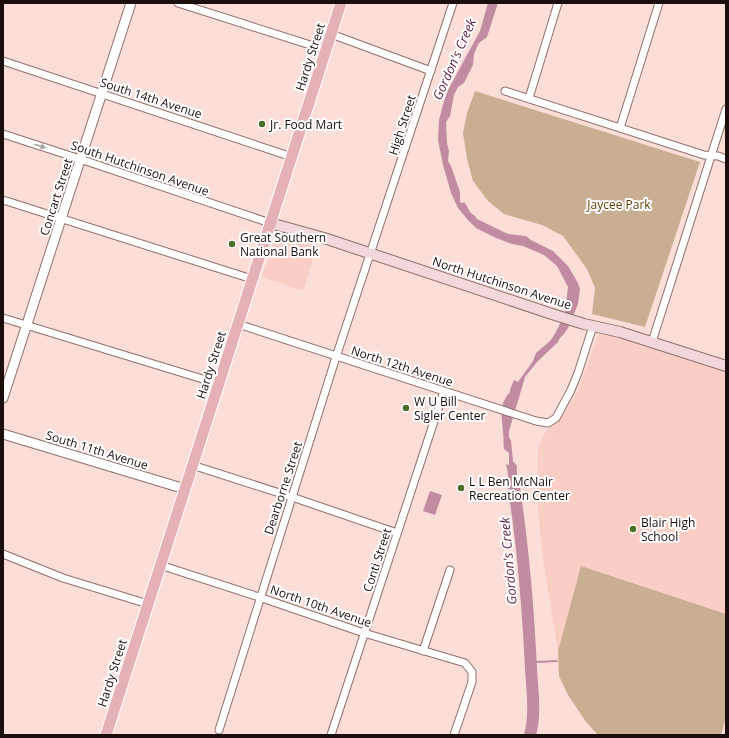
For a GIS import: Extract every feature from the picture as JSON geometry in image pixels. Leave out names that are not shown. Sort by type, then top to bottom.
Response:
[{"type":"main road","name":"Hardy Street","points":[[106,735],[341,3]]},
{"type":"main road","name":"North Hutchinson Avenue","points":[[270,223],[371,253],[555,315],[588,325],[620,332],[726,366]]},
{"type":"street","name":"Concart Street","points":[[3,398],[131,3]]},
{"type":"street","points":[[178,3],[326,50]]},
{"type":"street","name":"High Street","points":[[371,253],[453,3]]},
{"type":"street","points":[[529,98],[558,3]]},
{"type":"street","points":[[620,128],[659,3]]},
{"type":"street","points":[[331,34],[431,71]]},
{"type":"street","name":"South 14th Avenue","points":[[3,61],[292,156]]},
{"type":"street","points":[[505,92],[529,98],[704,155],[726,159]]},
{"type":"street","points":[[652,342],[726,109]]},
{"type":"street","name":"South Hutchinson Avenue","points":[[3,134],[270,223]]},
{"type":"street","points":[[3,200],[252,279]]},
{"type":"street","name":"Dearborne Street","points":[[219,730],[336,357],[371,253]]},
{"type":"street","points":[[3,318],[219,384]]},
{"type":"street","name":"North 12th Avenue","points":[[238,324],[536,422],[548,423],[556,418],[578,373],[588,325]]},
{"type":"street","name":"Conti Street","points":[[331,735],[444,391]]},
{"type":"street","name":"South 11th Avenue","points":[[3,434],[185,489]]},
{"type":"street","points":[[192,465],[397,533]]},
{"type":"street","points":[[3,554],[63,578],[148,604]]},
{"type":"street","name":"North 10th Avenue","points":[[160,565],[260,597],[364,633],[465,663],[472,672],[472,682],[454,735]]},
{"type":"street","points":[[423,651],[450,570]]},
{"type":"shaded area","points":[[488,3],[498,3],[487,37],[479,43],[477,47],[474,54],[473,65],[464,83],[458,87],[454,95],[450,116],[446,122],[449,151],[448,161],[460,192],[460,202],[464,202],[466,204],[470,212],[477,219],[508,234],[526,236],[553,251],[568,266],[580,289],[578,304],[568,328],[558,342],[537,362],[525,377],[509,431],[513,461],[517,466],[517,503],[511,500],[506,464],[509,465],[509,453],[504,449],[502,406],[510,392],[514,380],[518,382],[533,361],[536,353],[550,341],[556,332],[565,313],[568,287],[557,266],[544,255],[523,246],[512,244],[496,238],[476,228],[458,208],[451,193],[443,165],[438,140],[439,120],[444,101],[448,90],[480,31]]},
{"type":"shaded area","points":[[285,232],[318,243],[303,291],[262,277],[275,239],[280,233]]},
{"type":"shaded area","name":"Blair High School","points":[[603,333],[726,372],[726,718],[721,735],[598,735],[559,676],[558,651],[543,560],[537,498],[538,448],[546,431],[563,416],[578,390],[598,335]]},
{"type":"shaded area","points":[[430,491],[442,495],[435,515],[423,511]]},
{"type":"green space","name":"Jaycee Park","points":[[475,91],[700,162],[645,327],[592,314],[595,288],[587,269],[563,236],[542,225],[504,214],[488,201],[473,181],[467,159],[463,133],[467,113]]},
{"type":"green space","points":[[581,566],[726,614],[726,718],[721,735],[598,735],[586,722],[568,695],[559,676],[558,651]]},
{"type":"waterway","name":"Gordon's Creek","points":[[514,488],[523,555],[528,622],[533,702],[533,719],[530,735]]},
{"type":"waterway","points":[[531,666],[536,662],[557,661]]},
{"type":"place","name":"Jr. Food Mart","points":[[262,124]]},
{"type":"place","name":"Great Southern National Bank","points":[[232,244]]},
{"type":"place","name":"W U Bill Sigler Center","points":[[406,408]]},
{"type":"place","name":"L L Ben McNair Recreation Center","points":[[461,488]]},
{"type":"place","name":"Blair High School","points":[[633,529]]}]
